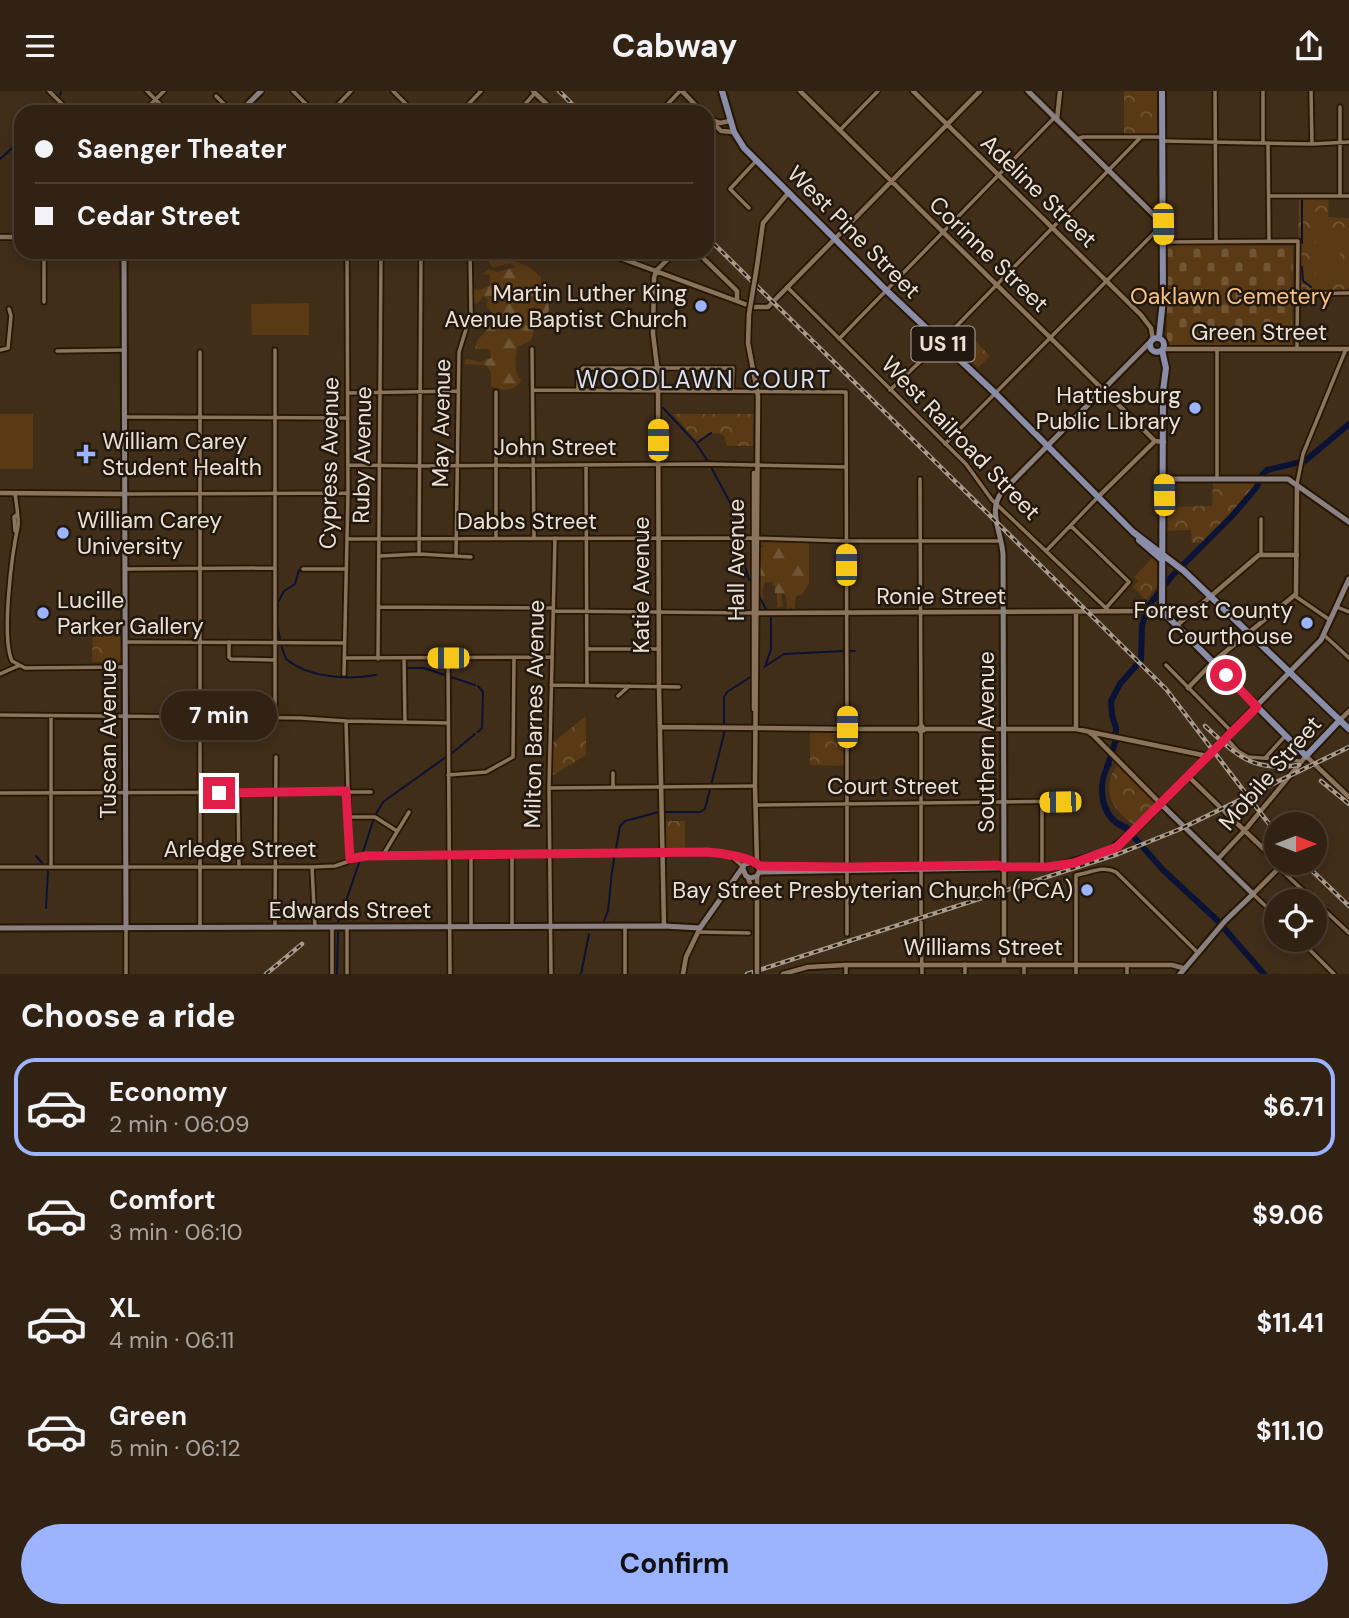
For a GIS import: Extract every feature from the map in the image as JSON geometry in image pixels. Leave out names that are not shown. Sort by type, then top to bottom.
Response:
[{"type":"main road","points":[[247,105],[261,91]]},
{"type":"main road","name":"US 11","points":[[722,91],[730,121]]},
{"type":"main road","points":[[1028,91],[1163,224]]},
{"type":"main road","points":[[1163,91],[1163,299],[1158,345],[1162,362],[1163,391],[1164,536],[1159,612],[1286,735],[1303,759]]},
{"type":"main road","name":"West Pine Street","points":[[730,121],[740,143],[756,161],[996,394],[1149,550],[1184,571],[1291,672]]},
{"type":"main road","name":"Tuscan Avenue","points":[[124,259],[125,928]]},
{"type":"main road","points":[[995,503],[1002,492],[1103,390],[1158,345]]},
{"type":"main road","points":[[1164,479],[1285,479],[1297,484],[1349,522]]},
{"type":"main road","name":"Southern Avenue","points":[[995,503],[1001,541],[1003,613],[1003,867]]},
{"type":"main road","name":"West Pine Street","points":[[1133,531],[1149,543],[1161,559]]},
{"type":"main road","points":[[1149,543],[1158,542],[1164,536]]},
{"type":"main road","points":[[1164,536],[1166,549],[1174,563]]},
{"type":"main road","points":[[1161,559],[1174,563]]},
{"type":"main road","points":[[699,930],[743,868],[921,869],[997,865],[1063,866],[1117,847],[1226,739],[1324,635],[1349,579]]},
{"type":"main road","name":"US 11","points":[[1291,672],[1349,729]]},
{"type":"main road","name":"Mobile Street","points":[[1303,759],[1340,720]]},
{"type":"main road","points":[[1313,748],[1313,762]]},
{"type":"main road","points":[[1161,804],[1253,894],[1225,921],[1182,971]]},
{"type":"main road","points":[[733,882],[747,877],[756,866]]},
{"type":"main road","points":[[743,868],[747,877]]},
{"type":"main road","name":"Edwards Street","points":[[0,927],[664,926],[699,930]]},
{"type":"street","points":[[49,91],[63,105]]},
{"type":"street","points":[[147,91],[161,105]]},
{"type":"street","points":[[149,105],[163,91]]},
{"type":"street","points":[[293,91],[307,105]]},
{"type":"street","points":[[338,105],[351,91]]},
{"type":"street","points":[[393,91],[407,105]]},
{"type":"street","points":[[468,105],[481,91]]},
{"type":"street","points":[[667,105],[681,91],[695,105]]},
{"type":"street","name":"Corinne Street","points":[[800,91],[1155,441]]},
{"type":"street","points":[[839,130],[878,91]]},
{"type":"street","name":"Adeline Street","points":[[914,91],[1150,322],[1158,345]]},
{"type":"street","points":[[623,259],[748,305],[761,309],[768,307],[980,91]]},
{"type":"street","points":[[839,339],[998,174],[1056,119],[1060,91]]},
{"type":"street","points":[[1215,91],[1216,242]]},
{"type":"street","points":[[1263,91],[1269,241]]},
{"type":"street","points":[[1311,91],[1312,144]]},
{"type":"street","points":[[534,92],[548,105]]},
{"type":"street","points":[[216,96],[225,105]]},
{"type":"street","points":[[1340,107],[1340,196]]},
{"type":"street","name":"West Pine Street","points":[[714,120],[720,123],[730,121]]},
{"type":"street","name":"West Pine Street","points":[[714,123],[721,131],[734,132]]},
{"type":"street","points":[[890,390],[941,342],[1140,138]]},
{"type":"street","points":[[1077,139],[1140,138],[1312,144],[1349,142]]},
{"type":"street","points":[[749,208],[730,189],[756,161]]},
{"type":"street","name":"Hall Avenue","points":[[757,974],[756,392],[748,343],[749,313],[763,223],[789,192]]},
{"type":"street","points":[[1269,196],[1349,196]]},
{"type":"street","points":[[945,444],[1163,224]]},
{"type":"street","points":[[1163,242],[1298,241],[1297,350]]},
{"type":"street","points":[[44,259],[44,302]]},
{"type":"street","name":"Cypress Avenue","points":[[344,674],[348,493],[347,259]]},
{"type":"street","name":"Ruby Avenue","points":[[378,659],[381,259]]},
{"type":"street","points":[[419,554],[421,259]]},
{"type":"street","name":"May Avenue","points":[[456,555],[459,352],[471,313],[470,259]]},
{"type":"street","points":[[704,259],[748,305]]},
{"type":"street","points":[[656,271],[667,260]]},
{"type":"street","name":"Katie Avenue","points":[[656,271],[653,334],[658,369],[658,612],[664,926]]},
{"type":"street","name":"West Railroad Street","points":[[787,287],[971,468],[995,503],[1108,611]]},
{"type":"street","points":[[737,291],[737,300]]},
{"type":"street","points":[[1297,294],[1349,293]]},
{"type":"street","points":[[0,350],[8,348],[9,309]]},
{"type":"street","name":"Green Street","points":[[1158,345],[1217,350],[1348,349]]},
{"type":"street","points":[[532,349],[534,538]]},
{"type":"street","points":[[1188,688],[1213,662],[1297,591],[1299,468],[1348,349]]},
{"type":"street","points":[[57,351],[125,350]]},
{"type":"street","points":[[275,350],[275,718]]},
{"type":"street","points":[[1217,350],[1217,479]]},
{"type":"street","points":[[200,352],[200,928]]},
{"type":"street","points":[[578,390],[578,373],[583,368],[733,368],[732,391]]},
{"type":"street","points":[[533,390],[846,393],[847,934]]},
{"type":"street","points":[[348,393],[458,391]]},
{"type":"street","points":[[496,392],[496,538]]},
{"type":"street","points":[[125,417],[348,418]]},
{"type":"street","points":[[1046,551],[1155,441],[1164,442]]},
{"type":"street","name":"John Street","points":[[348,465],[658,464],[846,467]]},
{"type":"street","points":[[586,465],[587,684]]},
{"type":"street","points":[[920,479],[921,914]]},
{"type":"street","points":[[0,493],[348,493]]},
{"type":"street","points":[[15,493],[18,527],[15,531],[9,655],[18,666],[25,668],[125,667]]},
{"type":"street","points":[[1261,519],[1261,554]]},
{"type":"street","points":[[1071,526],[1129,582],[1108,611]]},
{"type":"street","name":"Dabbs Street","points":[[347,538],[1001,541]]},
{"type":"street","name":"Milton Barnes Avenue","points":[[551,974],[549,788],[555,538]]},
{"type":"street","points":[[380,556],[419,554],[471,557]]},
{"type":"street","points":[[1176,627],[1261,554],[1297,555]]},
{"type":"street","points":[[125,569],[274,568]]},
{"type":"street","points":[[303,569],[345,569]]},
{"type":"street","points":[[1294,596],[1331,621]]},
{"type":"street","points":[[88,606],[126,605]]},
{"type":"street","name":"Ronie Street","points":[[379,607],[552,609],[586,612],[1159,612]]},
{"type":"street","points":[[1337,607],[1349,613]]},
{"type":"street","points":[[1076,613],[1076,729]]},
{"type":"street","points":[[1324,635],[1349,658]]},
{"type":"street","points":[[125,642],[343,643]]},
{"type":"street","points":[[229,642],[231,659],[275,660]]},
{"type":"street","points":[[587,649],[659,649]]},
{"type":"street","points":[[448,775],[486,772],[513,757],[514,657]]},
{"type":"street","points":[[343,658],[551,657]]},
{"type":"street","points":[[404,658],[405,722]]},
{"type":"street","points":[[448,658],[450,974]]},
{"type":"street","points":[[1166,664],[1232,732]]},
{"type":"street","points":[[0,674],[18,666]]},
{"type":"street","points":[[551,685],[679,687]]},
{"type":"street","points":[[618,696],[629,686]]},
{"type":"street","name":"Mobile Street","points":[[1340,720],[1349,711]]},
{"type":"street","points":[[0,715],[448,723]]},
{"type":"street","points":[[51,716],[51,867]]},
{"type":"street","points":[[346,721],[350,859]]},
{"type":"street","points":[[660,727],[1076,729],[1208,757]]},
{"type":"street","points":[[1086,731],[1161,804]]},
{"type":"street","points":[[1265,758],[1286,735]]},
{"type":"street","points":[[1099,741],[1110,737]]},
{"type":"street","points":[[1226,739],[1242,754],[1250,757],[1303,759],[1313,762],[1349,797]]},
{"type":"street","points":[[275,927],[276,757]]},
{"type":"street","name":"Mobile Street","points":[[1218,859],[1303,759]]},
{"type":"street","points":[[613,773],[613,787]]},
{"type":"street","points":[[1188,776],[1264,849]]},
{"type":"street","points":[[549,788],[755,786]]},
{"type":"street","points":[[0,793],[371,792]]},
{"type":"street","points":[[238,793],[239,866]]},
{"type":"street","name":"Court Street","points":[[757,804],[1072,801]]},
{"type":"street","points":[[1042,802],[1042,867]]},
{"type":"street","points":[[383,855],[409,812]]},
{"type":"street","points":[[347,817],[374,817],[397,831]]},
{"type":"street","name":"Arledge Street","points":[[0,867],[312,867],[335,866],[361,856],[383,855],[707,852],[730,855],[756,866]]},
{"type":"street","points":[[471,855],[471,927]]},
{"type":"street","points":[[512,855],[512,927]]},
{"type":"street","points":[[730,855],[743,868]]},
{"type":"street","points":[[312,867],[315,927]]},
{"type":"street","name":"Southern Avenue","points":[[1003,867],[1004,964]]},
{"type":"street","points":[[1076,974],[1076,875],[1103,869],[1113,871],[1197,952]]},
{"type":"street","points":[[1264,905],[1253,894],[1272,875]]},
{"type":"street","points":[[1287,875],[1302,889]]},
{"type":"street","name":"Hall Avenue","points":[[747,877],[756,899]]},
{"type":"street","points":[[1327,912],[1349,933]]},
{"type":"street","points":[[921,922],[922,974]]},
{"type":"street","points":[[625,926],[625,974]]},
{"type":"street","points":[[332,927],[332,974]]},
{"type":"street","points":[[347,927],[347,974]]},
{"type":"street","name":"Tuscan Avenue","points":[[125,928],[126,974]]},
{"type":"street","points":[[683,974],[699,930]]},
{"type":"street","name":"Edwards Street","points":[[699,930],[749,933]]},
{"type":"street","points":[[1312,952],[1334,974]]},
{"type":"street","points":[[965,964],[965,974]]},
{"type":"street","name":"Williams Street","points":[[783,974],[808,967],[965,964],[1172,965],[1182,971]]},
{"type":"street","points":[[846,965],[846,974]]},
{"type":"street","points":[[1024,965],[1024,974]]},
{"type":"street","points":[[1126,965],[1127,974]]},
{"type":"green space","points":[[1124,91],[1162,91],[1163,137],[1124,138]]},
{"type":"green space","points":[[1299,196],[1329,196],[1328,217],[1349,218],[1349,293],[1297,294]]},
{"type":"green space","points":[[1316,230],[1340,230],[1340,278],[1316,279]]},
{"type":"green space","name":"Oaklawn Cemetery","points":[[1167,245],[1293,246],[1292,346],[1167,345]]},
{"type":"green space","points":[[489,259],[514,259],[541,277],[541,285],[547,293],[549,310],[543,327],[535,328],[531,322],[526,324],[534,331],[531,340],[517,347],[516,369],[521,380],[515,387],[508,389],[491,386],[491,373],[486,365],[464,364],[466,359],[480,362],[491,358],[490,349],[475,349],[477,341],[493,323],[492,313],[487,306],[488,299],[483,296],[474,304],[473,289],[480,290],[490,285],[490,275],[483,274],[489,269],[497,272],[515,267],[510,263],[493,268]]},
{"type":"green space","points":[[309,303],[309,335],[252,335],[251,304]]},
{"type":"green space","points":[[964,330],[990,356],[978,367],[952,342]]},
{"type":"green space","points":[[0,414],[33,414],[33,469],[0,469]]},
{"type":"green space","points":[[673,414],[753,414],[753,446],[727,446],[724,436],[718,433],[710,434],[697,442]]},
{"type":"green space","points":[[1260,479],[1243,504],[1206,542],[1192,543],[1191,530],[1164,531],[1164,507],[1212,506],[1213,480]]},
{"type":"green space","points":[[759,541],[809,542],[809,583],[803,594],[796,596],[794,609],[790,607],[787,610],[783,593],[783,606],[777,608],[777,593],[773,582],[765,582],[762,600],[758,593],[758,550],[764,546]]},
{"type":"green space","points":[[1153,557],[1157,564],[1157,587],[1146,600],[1133,587],[1138,581],[1134,577]]},
{"type":"green space","points":[[93,627],[121,627],[121,662],[92,662]]},
{"type":"green space","points":[[586,716],[586,755],[550,777],[550,745]]},
{"type":"green space","points":[[810,729],[846,731],[847,766],[810,765]]},
{"type":"green space","points":[[1117,765],[1156,803],[1135,825],[1120,813],[1111,799],[1109,783]]},
{"type":"green space","points":[[662,821],[685,821],[685,853],[662,853]]},
{"type":"water","points":[[1107,761],[1112,764],[1106,777],[1106,800],[1117,819],[1131,828],[1127,833],[1107,817],[1100,802],[1099,785]]},
{"type":"waterway","points":[[60,95],[61,91]]},
{"type":"waterway","points":[[0,159],[14,146]]},
{"type":"waterway","points":[[1302,200],[1302,243]]},
{"type":"waterway","points":[[1302,267],[1303,281],[1311,287]]},
{"type":"waterway","points":[[663,408],[695,442],[707,460]]},
{"type":"waterway","points":[[1107,767],[1115,743],[1116,728],[1111,701],[1120,684],[1141,660],[1142,626],[1146,611],[1153,600],[1172,576],[1232,516],[1256,488],[1267,470],[1305,461],[1349,424]]},
{"type":"waterway","points":[[698,442],[711,433]]},
{"type":"waterway","points":[[711,467],[733,508],[738,534]]},
{"type":"waterway","points":[[738,541],[749,580]]},
{"type":"waterway","points":[[280,639],[277,624],[278,602],[284,591],[295,584],[299,570]]},
{"type":"waterway","points":[[759,596],[766,609]]},
{"type":"waterway","points":[[766,664],[771,649],[771,617]]},
{"type":"waterway","points":[[281,645],[286,659],[317,674],[341,677],[376,675]]},
{"type":"waterway","points":[[764,667],[784,654],[844,651]]},
{"type":"waterway","points":[[849,651],[855,651]]},
{"type":"waterway","points":[[407,668],[424,668],[445,675]]},
{"type":"waterway","points":[[665,812],[700,812],[705,809],[724,734],[724,697],[727,692],[752,676]]},
{"type":"waterway","points":[[451,677],[475,685]]},
{"type":"waterway","points":[[478,686],[483,692],[482,728],[478,732]]},
{"type":"waterway","points":[[451,754],[475,734]]},
{"type":"waterway","points":[[376,814],[383,802],[446,757]]},
{"type":"waterway","points":[[604,921],[608,911],[620,826],[625,821],[659,812]]},
{"type":"waterway","points":[[363,852],[373,821]]},
{"type":"waterway","points":[[1127,829],[1163,870],[1216,919],[1264,974]]},
{"type":"waterway","points":[[36,856],[43,864]]},
{"type":"waterway","points":[[344,907],[360,860]]},
{"type":"waterway","points":[[46,908],[48,871]]},
{"type":"waterway","points":[[338,922],[340,918]]},
{"type":"waterway","points":[[337,974],[338,932]]},
{"type":"waterway","points":[[581,974],[589,934]]},
{"type":"railway","points":[[559,91],[573,105]]},
{"type":"railway","points":[[714,244],[1166,689],[1264,817]]},
{"type":"railway","points":[[1205,726],[1227,746],[1257,764],[1283,767],[1299,765]]},
{"type":"railway","points":[[747,974],[1118,854],[1178,830],[1349,747]]},
{"type":"railway","points":[[1321,781],[1349,804]]},
{"type":"railway","points":[[1317,875],[1349,906]]},
{"type":"railway","points":[[266,974],[302,944]]},
{"type":"place","name":"Martin Luther King Avenue Baptist Church","points":[[701,306]]},
{"type":"place","name":"Hattiesburg Public Library","points":[[1195,408]]},
{"type":"place","name":"William Carey Student Health","points":[[86,454]]},
{"type":"place","name":"William Carey University","points":[[63,533]]},
{"type":"place","name":"Lucille Parker Gallery","points":[[43,613]]},
{"type":"place","name":"Forrest County Courthouse","points":[[1307,623]]},
{"type":"place","name":"Bay Street Presbyterian Church (PCA)","points":[[1087,890]]},
{"type":"district","name":"WOODLAWN COURT","points":[[704,380]]},
{"type":"route","points":[[219,793],[346,791],[350,859],[358,856],[707,852],[733,855],[760,866],[1063,866],[1117,847],[1257,707],[1226,675]]}]
